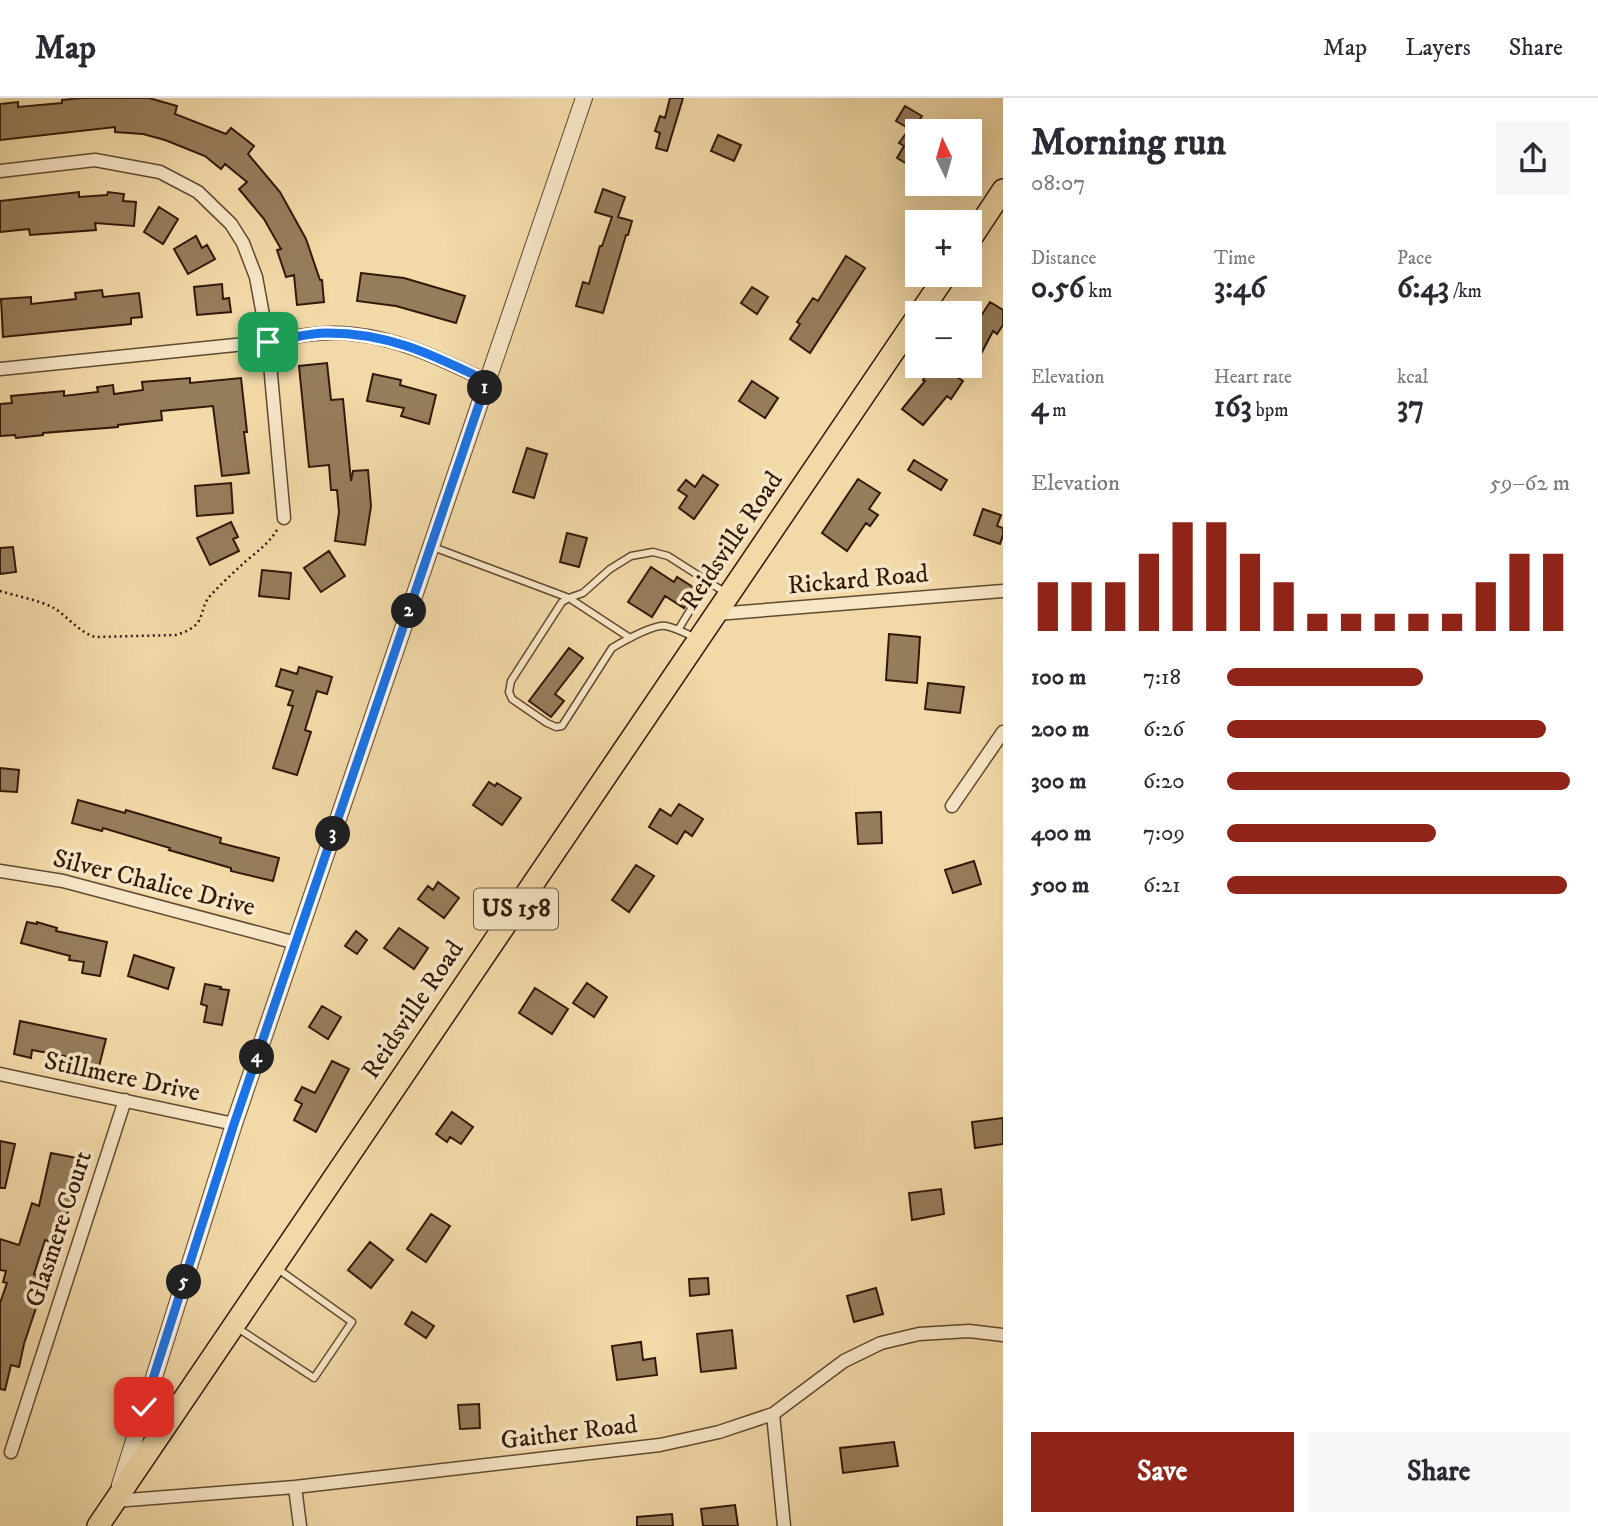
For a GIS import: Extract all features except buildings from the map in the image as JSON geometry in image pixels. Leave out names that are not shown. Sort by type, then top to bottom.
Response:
[{"type":"highway","points":[[982,222],[1003,190]]},
{"type":"highway","name":"Reidsville Road","points":[[98,1526],[905,334]]},
{"type":"street","points":[[115,1501],[234,1124],[584,98]]},
{"type":"street","points":[[0,171],[95,160],[160,172],[198,192],[231,224],[243,243],[256,277],[268,342],[284,518]]},
{"type":"street","points":[[0,369],[268,342],[324,333],[351,334],[393,341],[430,354],[487,381]]},
{"type":"street","name":"Rickard Road","points":[[716,614],[1003,591]]},
{"type":"street","points":[[952,806],[1003,732]]},
{"type":"street","name":"Silver Chalice Drive","points":[[0,871],[63,881],[296,943]]},
{"type":"street","name":"Stillmere Drive","points":[[0,1073],[234,1124]]},
{"type":"street","name":"Glasmere Court","points":[[11,1452],[125,1100]]},
{"type":"street","name":"Gaither Road","points":[[115,1501],[295,1487],[660,1445],[719,1432],[773,1414],[844,1361],[881,1343],[919,1334],[970,1332],[1003,1335]]},
{"type":"street","points":[[773,1414],[784,1526]]},
{"type":"street","points":[[295,1487],[300,1526]]},
{"type":"lane","points":[[431,547],[569,598],[630,638]]},
{"type":"lane","points":[[699,639],[667,626],[659,626],[612,648],[562,726],[556,727],[547,723],[512,699],[509,692],[511,681],[562,602],[583,593],[631,556],[653,552],[668,556],[729,595]]},
{"type":"lane","points":[[678,630],[708,582]]},
{"type":"lane","points":[[234,1325],[314,1378],[352,1322],[274,1266]]},
{"type":"path","points":[[0,591],[51,607],[74,622],[86,634],[95,637],[176,635],[197,624],[203,605],[209,597],[271,541],[284,518]]},
{"type":"route","points":[[144,1407],[234,1124],[487,381],[430,354],[393,341],[351,334],[324,333],[268,342]]}]
